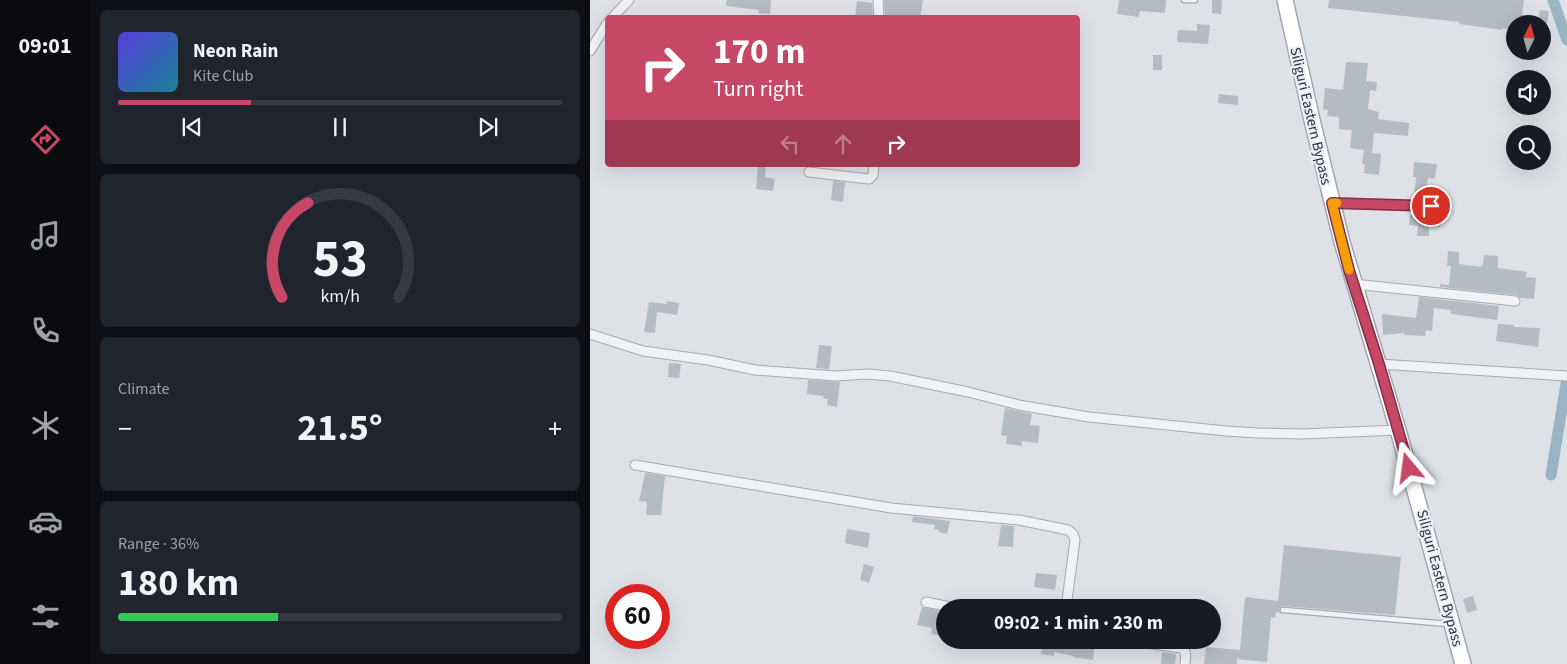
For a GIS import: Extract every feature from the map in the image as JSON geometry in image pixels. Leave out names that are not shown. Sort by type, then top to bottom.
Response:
[{"type":"main road","name":"Siliguri Eastern Bypass","points":[[1285,0],[1332,203],[1463,664]]},
{"type":"street","points":[[615,15],[630,0]]},
{"type":"street","points":[[878,0],[879,15]]},
{"type":"street","points":[[590,51],[605,27]]},
{"type":"street","points":[[809,172],[869,179],[873,174],[874,167]]},
{"type":"street","points":[[1332,203],[1431,206]]},
{"type":"street","points":[[1354,284],[1515,301]]},
{"type":"street","points":[[590,334],[643,351],[708,360],[754,370],[836,376],[867,374],[890,376],[1019,405],[1080,416],[1257,433],[1302,434],[1398,430]]},
{"type":"street","points":[[1379,364],[1567,376]]},
{"type":"street","points":[[635,465],[892,508],[1019,520],[1068,530],[1073,534],[1075,540],[1067,599]]},
{"type":"street","points":[[926,602],[936,604]]},
{"type":"street","points":[[1183,649],[1186,653],[1185,664]]},
{"type":"lane","points":[[1184,0],[1195,0]]},
{"type":"lane","points":[[1283,610],[1453,625]]},
{"type":"building","points":[[727,0],[771,0],[770,14],[758,13],[759,10],[726,6]]},
{"type":"building","points":[[884,0],[923,0],[920,15],[885,15]]},
{"type":"building","points":[[1119,0],[1166,0],[1165,13],[1140,11],[1139,17],[1117,14]]},
{"type":"building","points":[[1212,0],[1222,0],[1221,14],[1212,13]]},
{"type":"building","points":[[1329,0],[1524,0],[1522,15],[1506,15],[1506,28],[1503,28],[1502,30],[1459,24],[1460,22],[1328,8]]},
{"type":"building","points":[[857,1],[872,3],[873,15],[855,15]]},
{"type":"building","points":[[1540,10],[1549,11],[1548,15],[1539,15]]},
{"type":"building","points":[[1197,24],[1210,25],[1208,44],[1177,42],[1178,30],[1197,31]]},
{"type":"building","points":[[1153,55],[1162,55],[1162,70],[1153,70]]},
{"type":"building","points":[[1346,62],[1368,63],[1366,81],[1377,82],[1376,91],[1370,90],[1368,109],[1379,112],[1378,119],[1409,123],[1408,136],[1374,133],[1372,153],[1381,154],[1379,175],[1364,173],[1365,164],[1362,164],[1364,150],[1350,148],[1352,130],[1339,129],[1339,117],[1327,116],[1328,110],[1323,109],[1325,88],[1343,90]]},
{"type":"building","points":[[1219,94],[1238,96],[1238,105],[1218,103]]},
{"type":"building","points":[[1414,162],[1437,164],[1435,179],[1428,178],[1425,200],[1414,199],[1416,177],[1413,177]]},
{"type":"building","points":[[758,167],[766,167],[765,177],[775,179],[773,191],[756,189]]},
{"type":"building","points":[[833,181],[845,182],[843,202],[831,200]]},
{"type":"building","points":[[1413,212],[1442,213],[1440,227],[1429,225],[1429,236],[1417,236],[1418,226],[1409,225],[1410,215]]},
{"type":"building","points":[[1448,251],[1459,252],[1459,264],[1481,267],[1484,255],[1498,256],[1498,268],[1527,272],[1526,277],[1536,278],[1534,299],[1521,298],[1516,295],[1440,287],[1440,284],[1449,285],[1451,266],[1447,266]]},
{"type":"building","points":[[1419,297],[1499,306],[1497,320],[1451,314],[1451,310],[1434,308],[1432,331],[1426,330],[1425,336],[1404,335],[1404,333],[1383,335],[1382,314],[1416,318]]},
{"type":"building","points":[[667,301],[679,303],[677,315],[657,312],[655,333],[644,332],[649,302],[667,304]]},
{"type":"building","points":[[1498,324],[1540,328],[1538,347],[1496,341]]},
{"type":"building","points":[[819,345],[832,346],[829,369],[816,368]]},
{"type":"building","points":[[669,363],[681,364],[679,378],[668,377]]},
{"type":"building","points":[[808,380],[840,382],[837,407],[827,405],[828,399],[823,399],[824,396],[807,394]]},
{"type":"building","points":[[1005,408],[1032,414],[1030,425],[1040,426],[1038,443],[1022,441],[1022,446],[1006,444],[1007,436],[1001,435]]},
{"type":"building","points":[[645,473],[665,476],[661,515],[646,515],[647,502],[639,501]]},
{"type":"building","points":[[913,516],[950,521],[947,534],[934,529],[935,525],[912,522]]},
{"type":"building","points":[[1001,525],[1014,526],[1013,547],[998,546]]},
{"type":"building","points":[[847,529],[870,533],[868,548],[845,543]]},
{"type":"building","points":[[1284,545],[1401,557],[1395,615],[1282,606],[1279,609],[1280,613],[1276,612],[1275,618],[1271,617],[1267,662],[1237,659],[1237,664],[1204,664],[1206,649],[1240,650],[1245,597],[1278,601]]},
{"type":"building","points":[[864,564],[874,567],[869,583],[860,580]]},
{"type":"building","points":[[1036,573],[1057,575],[1055,590],[1034,587]]},
{"type":"building","points":[[1473,596],[1477,610],[1467,613],[1463,599]]},
{"type":"building","points":[[922,607],[936,610],[936,635],[931,634],[932,628],[917,625]]},
{"type":"building","points":[[1042,649],[1094,649],[1093,660],[1054,652],[1054,656],[1041,654]]},
{"type":"building","points":[[1162,652],[1176,654],[1175,664],[1161,664]]},
{"type":"waterway","points":[[1553,0],[1567,40]]},
{"type":"waterway","points":[[1551,475],[1567,378]]},
{"type":"slow traffic","points":[[1337,203],[1332,203],[1349,270]]},
{"type":"route","points":[[1409,468],[1349,270],[1332,203],[1431,206]]}]
